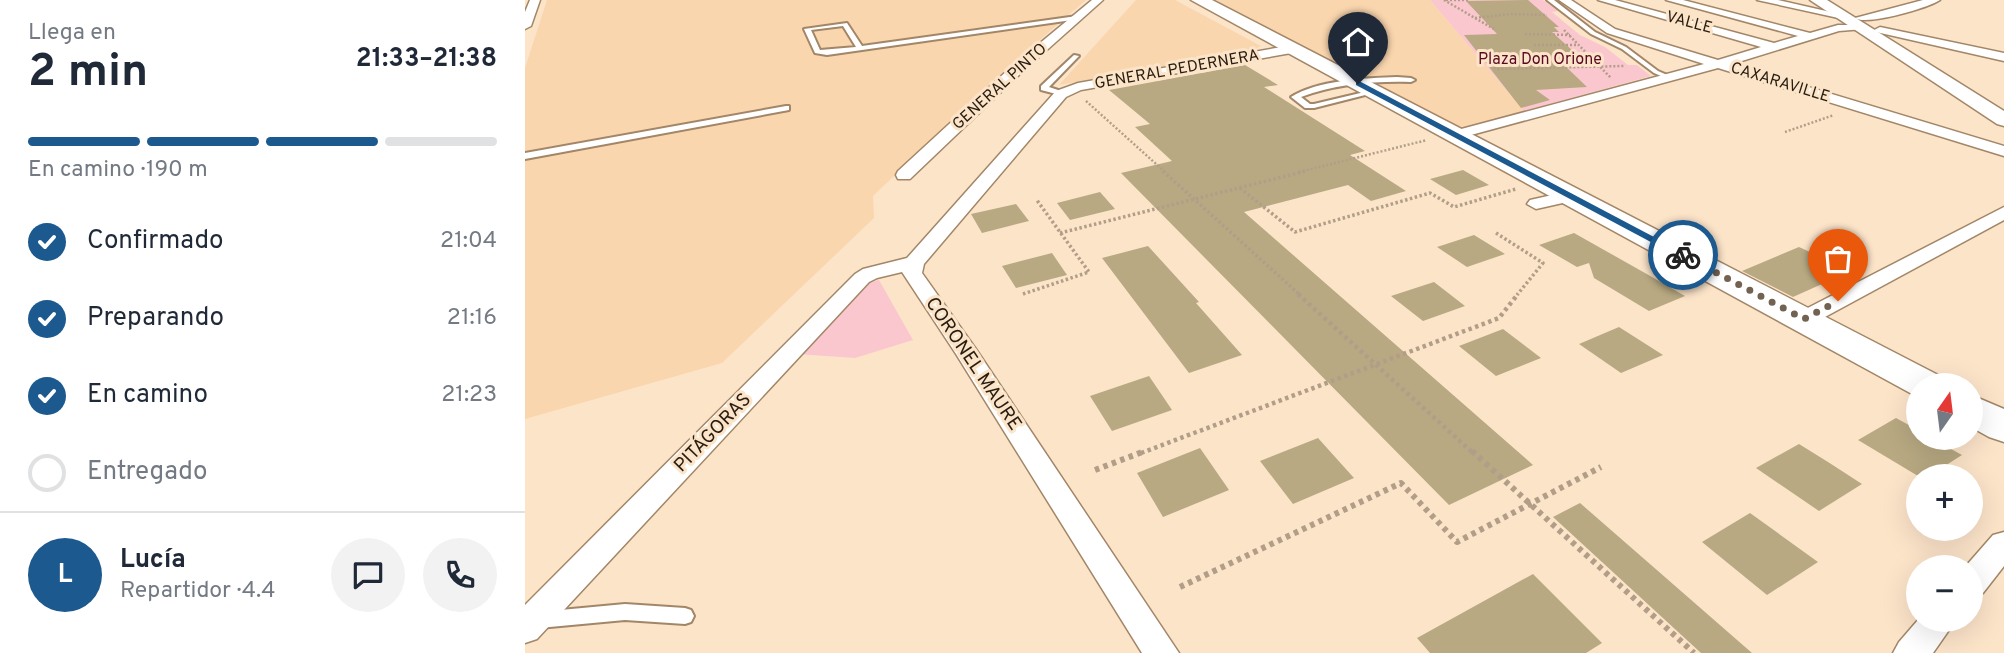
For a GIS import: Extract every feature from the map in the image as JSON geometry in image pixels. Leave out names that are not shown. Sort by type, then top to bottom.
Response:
[{"type":"main road","points":[[1199,0],[1366,88],[1447,136],[1570,196],[1906,374]]},
{"type":"main road","points":[[1983,416],[2004,427]]},
{"type":"street","points":[[525,26],[535,0]]},
{"type":"street","name":"GENERAL PINTO","points":[[904,175],[1098,0]]},
{"type":"street","name":"CAXARAVILLE","points":[[1564,0],[1604,29],[2004,151]]},
{"type":"street","name":"VALLE","points":[[1603,0],[1775,47]]},
{"type":"street","points":[[1671,0],[1811,36]]},
{"type":"street","points":[[1762,0],[1854,20],[1880,30],[2004,57]]},
{"type":"street","points":[[1817,0],[1854,20],[2004,120]]},
{"type":"street","points":[[1832,0],[1854,20]]},
{"type":"street","points":[[1447,136],[1717,64],[1854,20],[1935,0]]},
{"type":"street","points":[[1880,30],[2004,106]]},
{"type":"street","name":"GENERAL PEDERNERA","points":[[1069,94],[1078,87],[1293,49]]},
{"type":"street","points":[[914,263],[1069,94]]},
{"type":"street","points":[[1536,204],[1570,196]]},
{"type":"street","points":[[1804,319],[2004,212]]},
{"type":"street","points":[[1981,225],[2004,236]]},
{"type":"street","name":"PITÁGORAS","points":[[528,625],[862,278],[870,273],[914,263]]},
{"type":"street","name":"CORONEL MAURE","points":[[914,263],[912,273],[968,354],[1161,653]]},
{"type":"street","points":[[1983,569],[2004,544]]},
{"type":"street","points":[[1910,653],[1928,632]]},
{"type":"lane","points":[[1551,0],[1599,36],[1624,48],[1668,77]]},
{"type":"lane","points":[[860,48],[845,24],[807,29],[820,53],[860,48],[1077,18]]},
{"type":"lane","points":[[1069,94],[1044,88],[1076,56]]},
{"type":"lane","points":[[1366,88],[1300,94],[1295,99],[1314,106],[1366,88],[1392,79],[1411,80]]},
{"type":"lane","points":[[525,156],[786,108]]},
{"type":"lane","points":[[528,625],[625,612],[685,616]]},
{"type":"path","points":[[1444,0],[1469,0]]},
{"type":"path","points":[[1444,0],[1494,29]]},
{"type":"path","points":[[1475,18],[1510,14],[1551,15],[1545,8]]},
{"type":"path","points":[[1560,25],[1597,66],[1625,89]]},
{"type":"path","points":[[1525,34],[1599,36]]},
{"type":"path","points":[[1534,45],[1577,45]]},
{"type":"path","points":[[1489,61],[1496,69],[1646,65]]},
{"type":"path","points":[[1069,94],[1194,199],[1694,653]]},
{"type":"path","points":[[1785,132],[1858,107]]},
{"type":"path","points":[[1060,233],[1447,136]]},
{"type":"path","points":[[1240,188],[1295,232],[1430,193],[1454,207],[1527,186]]},
{"type":"path","points":[[1023,294],[1089,272],[1036,199]]},
{"type":"path","points":[[1095,470],[1499,318],[1543,262],[1496,233]]},
{"type":"path","points":[[1181,587],[1401,483],[1457,542],[1601,467]]},
{"type":"shaded area","points":[[547,0],[1086,0],[1012,64],[873,196],[874,218],[722,363],[525,419],[525,68]]},
{"type":"shaded area","points":[[1136,0],[1175,0],[1261,46],[1253,50],[1059,85]]},
{"type":"shaded area","points":[[1206,0],[1430,0],[1524,111],[1466,127],[1454,126]]},
{"type":"green space","name":"Plaza Don Orione","points":[[1430,0],[1543,0],[1558,11],[1552,12],[1580,35],[1605,47],[1628,65],[1637,65],[1651,76],[1524,111]]},
{"type":"green space","points":[[879,280],[913,340],[855,358],[796,354],[864,283]]},
{"type":"building","points":[[1528,0],[1559,27],[1554,27],[1559,32],[1552,32],[1583,60],[1559,60],[1587,87],[1536,90],[1550,100],[1521,108],[1464,35],[1497,34],[1466,1]]},
{"type":"building","points":[[1245,65],[1278,85],[1264,87],[1365,151],[1350,155],[1406,191],[1371,201],[1348,185],[1244,212],[1533,465],[1449,505],[1121,173],[1172,161],[1135,127],[1150,124],[1109,90]]},
{"type":"building","points":[[1463,170],[1489,185],[1456,195],[1430,179]]},
{"type":"building","points":[[1100,192],[1115,209],[1070,220],[1057,203]]},
{"type":"building","points":[[1016,204],[1029,221],[982,233],[971,214]]},
{"type":"building","points":[[1574,233],[1685,296],[1649,311],[1594,278],[1589,263],[1577,267],[1539,245]]},
{"type":"building","points":[[1474,235],[1505,254],[1467,267],[1437,247]]},
{"type":"building","points":[[1148,246],[1242,355],[1189,373],[1102,258]]},
{"type":"building","points":[[1799,247],[1851,271],[1793,297],[1742,271]]},
{"type":"building","points":[[1052,253],[1067,275],[1016,288],[1002,266]]},
{"type":"building","points":[[1434,282],[1465,306],[1423,321],[1391,296]]},
{"type":"building","points":[[1619,327],[1663,355],[1621,373],[1579,344]]},
{"type":"building","points":[[1503,329],[1541,358],[1496,376],[1459,346]]},
{"type":"building","points":[[1149,376],[1172,410],[1112,431],[1090,396]]},
{"type":"building","points":[[1896,418],[1906,423],[1906,450],[1953,450],[1962,455],[1948,464],[1906,464],[1906,469],[1858,440]]},
{"type":"building","points":[[1318,438],[1354,478],[1293,504],[1260,461]]},
{"type":"building","points":[[1799,444],[1862,484],[1819,511],[1756,468]]},
{"type":"building","points":[[1200,448],[1229,490],[1163,517],[1137,473]]},
{"type":"building","points":[[1580,503],[1752,653],[1701,653],[1553,517]]},
{"type":"building","points":[[1750,513],[1818,562],[1767,595],[1702,542]]},
{"type":"building","points":[[1533,574],[1602,643],[1586,653],[1430,653],[1417,638]]},
{"type":"way so far","points":[[1683,255],[1804,319],[1838,301]]},
{"type":"route","points":[[1358,84],[1683,255]]}]
